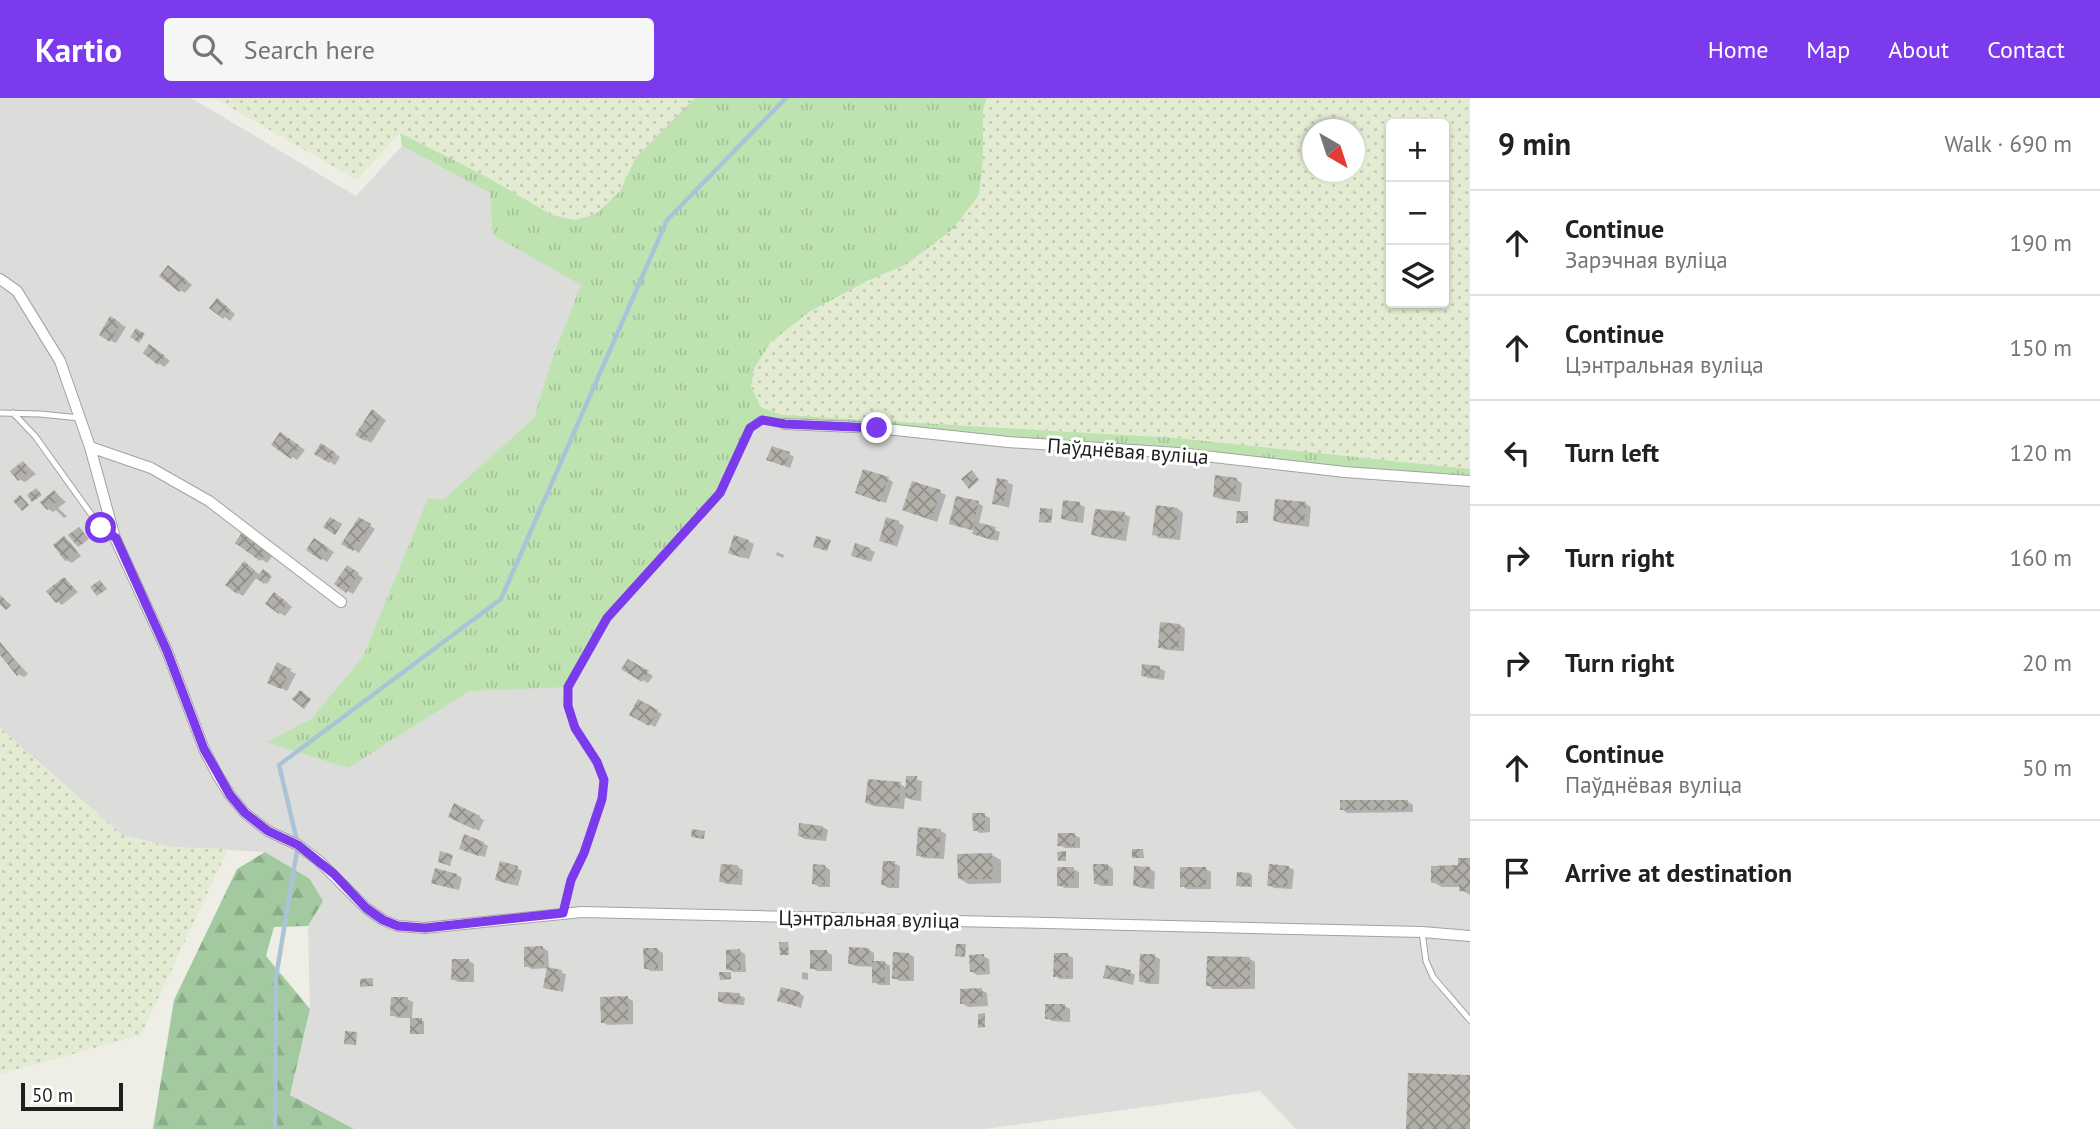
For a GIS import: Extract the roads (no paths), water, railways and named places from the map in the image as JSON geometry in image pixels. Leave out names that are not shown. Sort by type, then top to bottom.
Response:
[{"type":"street","name":"Цэнтральная вуліца","points":[[0,279],[17,291],[60,361],[90,447],[116,538],[167,651],[216,774],[245,813],[268,831],[298,845],[334,874],[366,908],[383,920],[398,926],[425,928],[563,913],[1422,932],[1470,936]]},
{"type":"street","name":"Паўднёвая вуліца","points":[[785,424],[877,428],[1008,442],[1178,453],[1345,472],[1470,481]]},
{"type":"street","points":[[90,447],[151,468],[209,501],[341,602]]},
{"type":"lane","points":[[0,413],[80,418]]},
{"type":"lane","points":[[13,413],[35,436],[101,528],[116,538]]},
{"type":"lane","points":[[563,913],[571,880],[584,853],[602,799],[604,780],[597,762],[575,728],[568,706],[568,687],[607,618],[720,493],[750,428],[762,420],[785,424]]},
{"type":"lane","points":[[1422,932],[1426,961],[1433,977],[1470,1020]]},
{"type":"waterway","points":[[275,1129],[276,977],[298,845],[279,765],[501,599],[667,220],[786,98]]}]
